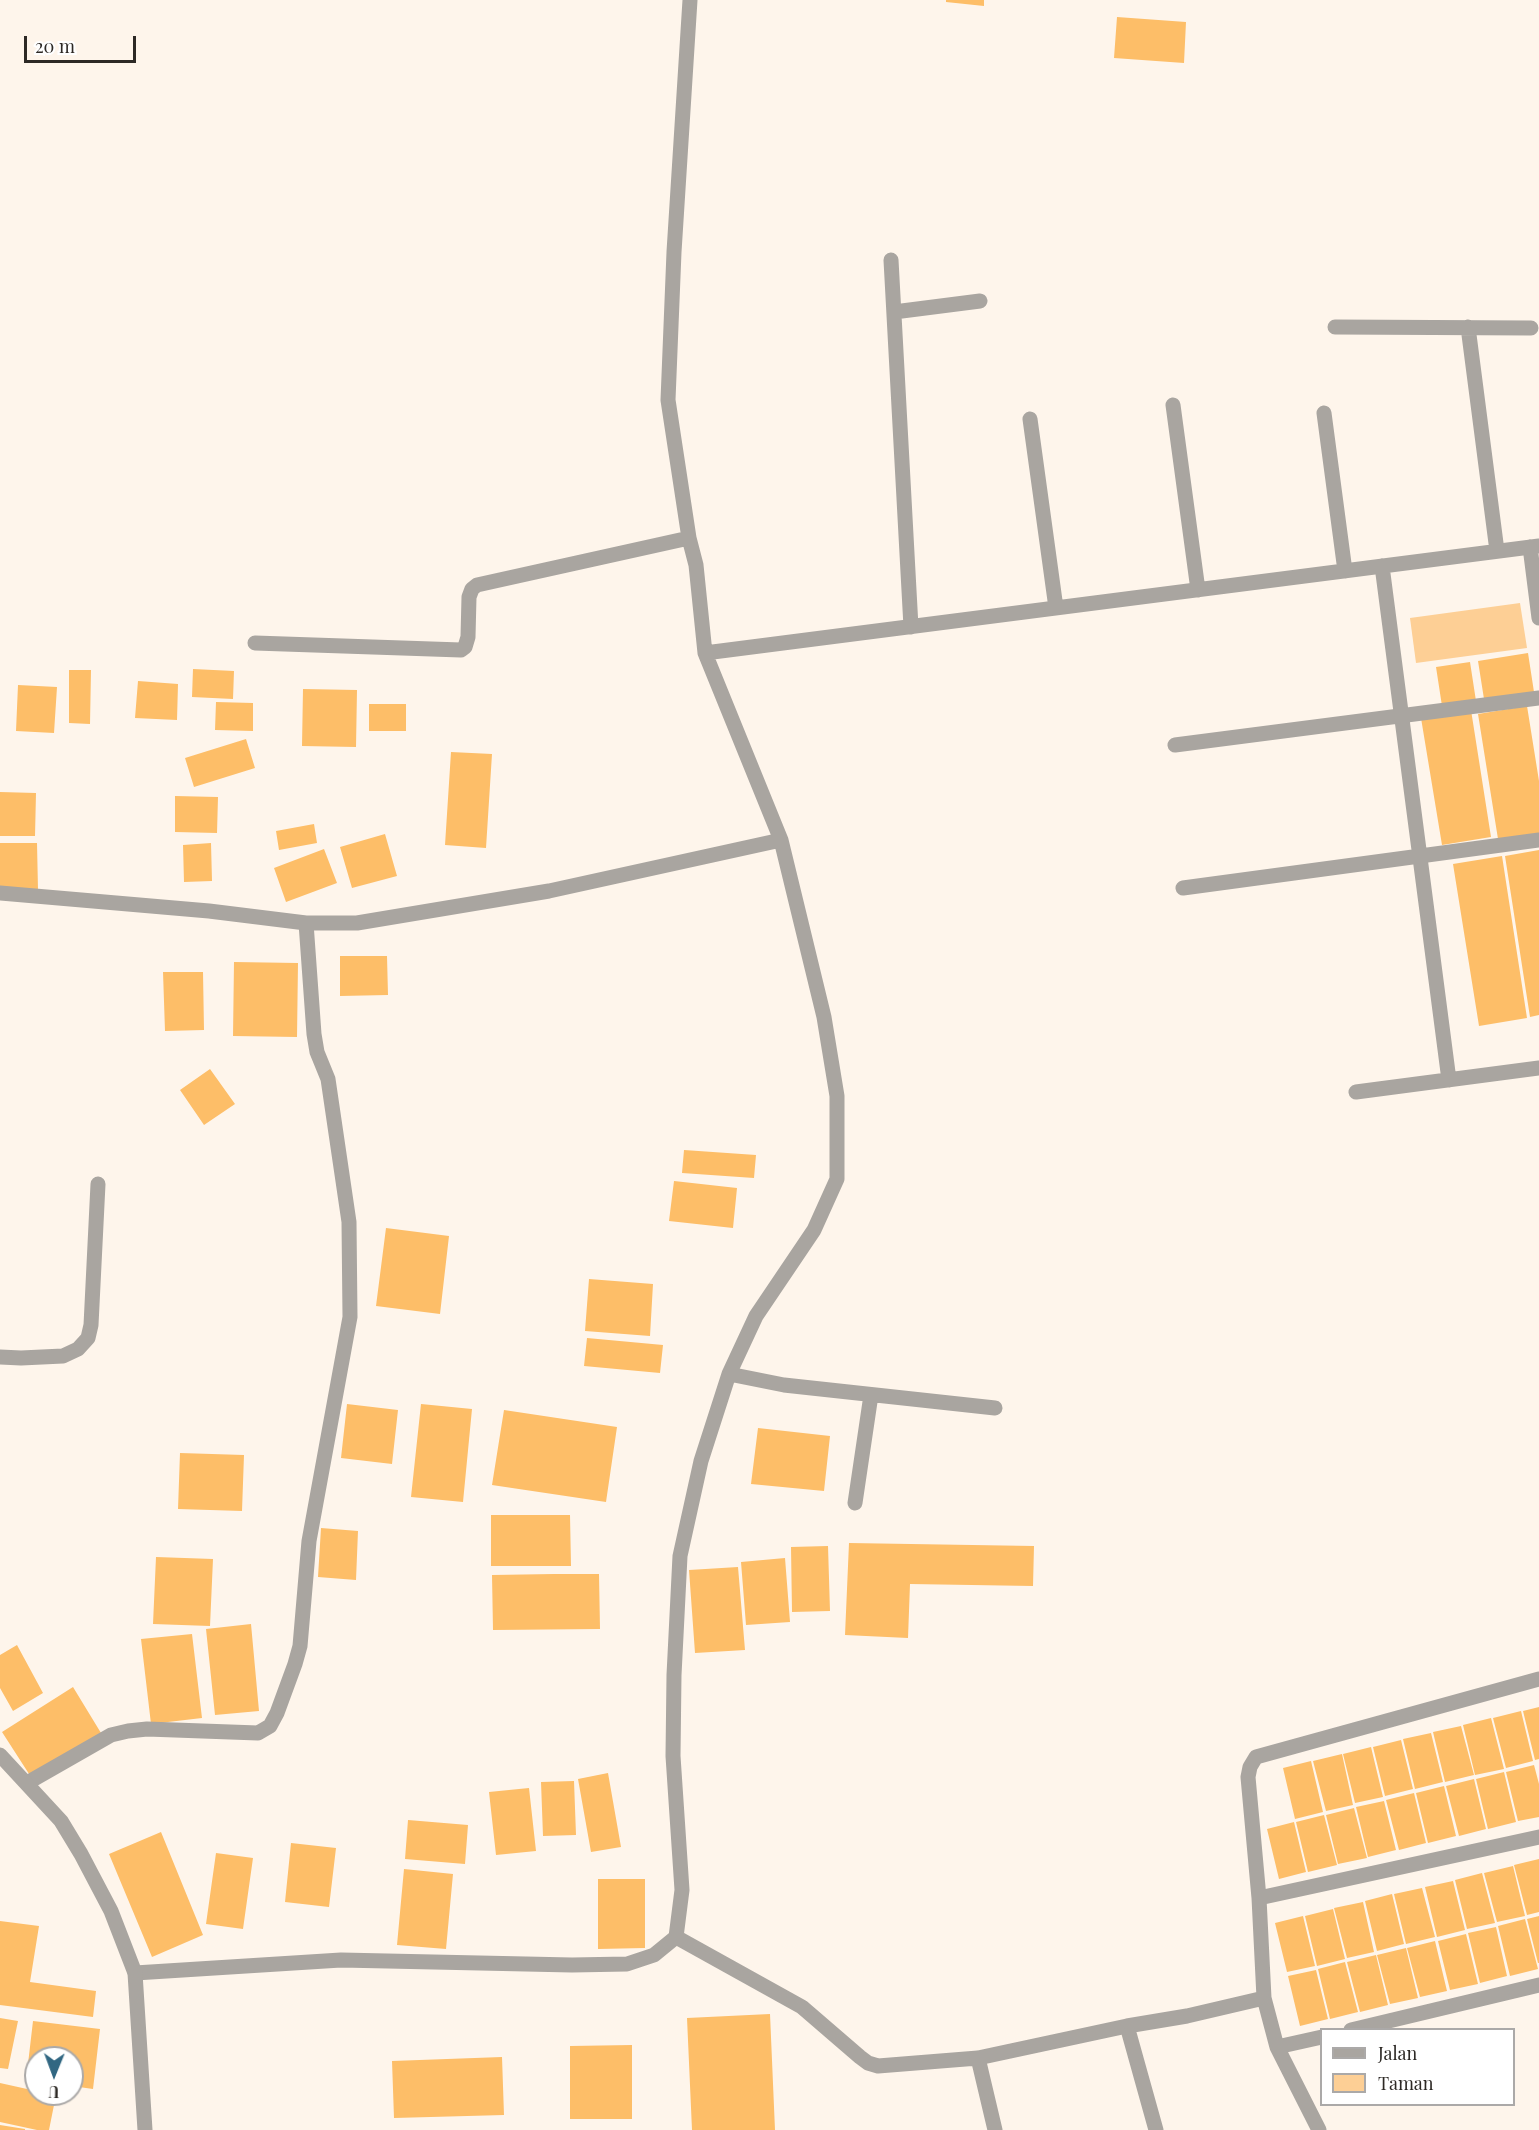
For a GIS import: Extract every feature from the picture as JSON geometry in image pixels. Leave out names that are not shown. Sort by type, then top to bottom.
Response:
[{"type":"street","points":[[135,1973],[341,1960],[561,1965],[627,1964],[654,1955],[676,1938],[682,1890],[673,1756],[674,1675],[680,1556],[700,1461],[729,1374],[756,1316],[814,1230],[837,1179],[837,1096],[824,1017],[781,840],[705,653],[696,565],[688,538],[669,400],[674,252],[690,0]]},
{"type":"street","points":[[891,260],[911,627]]},
{"type":"street","points":[[894,312],[980,301]]},
{"type":"street","points":[[1335,327],[1531,328]]},
{"type":"street","points":[[1468,327],[1497,551]]},
{"type":"street","points":[[1173,405],[1198,590]]},
{"type":"street","points":[[1324,413],[1345,571]]},
{"type":"street","points":[[1030,419],[1056,608]]},
{"type":"street","points":[[255,643],[461,650],[465,647],[468,637],[469,597],[477,585],[688,538]]},
{"type":"street","points":[[705,653],[1534,547],[1539,618]]},
{"type":"street","points":[[1382,566],[1449,1080]]},
{"type":"street","points":[[1175,745],[1539,698]]},
{"type":"street","points":[[0,893],[209,910],[306,923],[357,923],[549,891],[781,840]]},
{"type":"street","points":[[1183,888],[1539,840]]},
{"type":"street","points":[[27,1783],[111,1735],[128,1731],[147,1729],[258,1733],[270,1726],[277,1713],[295,1664],[300,1646],[309,1540],[350,1317],[349,1222],[328,1078],[317,1052],[314,1034],[306,923]]},
{"type":"street","points":[[1356,1092],[1539,1068]]},
{"type":"street","points":[[0,1357],[63,1356],[78,1349],[88,1338],[91,1325],[98,1184]]},
{"type":"street","points":[[729,1374],[784,1385],[995,1408]]},
{"type":"street","points":[[855,1503],[871,1395]]},
{"type":"street","points":[[1319,2130],[1276,2047],[1264,1998],[1248,1777],[1250,1767],[1256,1757],[1539,1679]]},
{"type":"street","points":[[0,1755],[61,1821],[111,1911],[135,1973],[145,2130]]},
{"type":"street","points":[[1258,1898],[1539,1837]]},
{"type":"street","points":[[676,1938],[801,2007],[868,2062],[878,2066],[978,2058],[1127,2026],[1187,2016],[1264,1998]]},
{"type":"street","points":[[1360,2028],[1539,1985]]},
{"type":"street","points":[[1127,2026],[1156,2130]]},
{"type":"street","points":[[1276,2047],[1320,2037]]},
{"type":"street","points":[[978,2058],[995,2130]]},
{"type":"green space","points":[[1520,603],[1527,648],[1416,663],[1410,618]]},
{"type":"building","points":[[946,0],[984,0],[984,6],[946,2]]},
{"type":"building","points":[[1117,17],[1186,22],[1184,63],[1114,58]]},
{"type":"building","points":[[1528,653],[1534,692],[1484,699],[1478,661]]},
{"type":"building","points":[[1470,662],[1476,701],[1442,706],[1436,667]]},
{"type":"building","points":[[193,669],[234,671],[233,699],[192,697]]},
{"type":"building","points":[[69,670],[91,670],[90,724],[69,723]]},
{"type":"building","points":[[138,681],[178,684],[177,720],[135,718]]},
{"type":"building","points":[[18,685],[57,687],[54,733],[16,731]]},
{"type":"building","points":[[303,689],[357,690],[356,747],[302,746]]},
{"type":"building","points":[[216,702],[253,703],[253,731],[215,730]]},
{"type":"building","points":[[369,704],[406,704],[406,731],[369,731]]},
{"type":"building","points":[[1527,706],[1539,781],[1539,833],[1498,839],[1478,714]]},
{"type":"building","points":[[1471,710],[1491,837],[1442,845],[1421,718]]},
{"type":"building","points":[[246,739],[255,768],[194,787],[185,758]]},
{"type":"building","points":[[451,752],[492,754],[486,848],[445,845]]},
{"type":"building","points":[[0,792],[36,793],[35,836],[0,836]]},
{"type":"building","points":[[175,796],[218,797],[217,833],[175,832]]},
{"type":"building","points":[[314,824],[317,843],[279,850],[276,831]]},
{"type":"building","points":[[385,834],[397,876],[352,888],[340,847]]},
{"type":"building","points":[[0,843],[37,843],[38,890],[0,890]]},
{"type":"building","points":[[211,843],[212,881],[184,882],[183,845]]},
{"type":"building","points":[[324,849],[337,883],[286,902],[274,868]]},
{"type":"building","points":[[1539,850],[1539,1015],[1530,1017],[1505,856]]},
{"type":"building","points":[[1502,856],[1527,1018],[1479,1026],[1453,864]]},
{"type":"building","points":[[340,956],[387,956],[388,995],[340,996]]},
{"type":"building","points":[[234,962],[298,963],[297,1037],[233,1036]]},
{"type":"building","points":[[163,972],[203,972],[204,1030],[165,1031]]},
{"type":"building","points":[[210,1069],[235,1104],[204,1125],[180,1090]]},
{"type":"building","points":[[684,1150],[756,1155],[754,1178],[682,1173]]},
{"type":"building","points":[[674,1181],[737,1188],[733,1228],[669,1221]]},
{"type":"building","points":[[386,1228],[449,1236],[440,1314],[376,1306]]},
{"type":"building","points":[[589,1279],[653,1284],[650,1336],[585,1331]]},
{"type":"building","points":[[587,1338],[663,1345],[660,1373],[584,1366]]},
{"type":"building","points":[[347,1404],[398,1410],[392,1464],[341,1458]]},
{"type":"building","points":[[421,1404],[472,1409],[463,1502],[411,1497]]},
{"type":"building","points":[[504,1410],[617,1427],[606,1502],[492,1485]]},
{"type":"building","points":[[758,1428],[830,1436],[824,1491],[751,1484]]},
{"type":"building","points":[[180,1453],[244,1455],[242,1511],[178,1509]]},
{"type":"building","points":[[491,1515],[570,1515],[571,1566],[491,1566]]},
{"type":"building","points":[[321,1528],[358,1531],[356,1580],[318,1577]]},
{"type":"building","points":[[849,1543],[1034,1546],[1033,1586],[910,1584],[908,1638],[845,1635]]},
{"type":"building","points":[[828,1546],[830,1611],[792,1612],[791,1547]]},
{"type":"building","points":[[156,1557],[213,1559],[210,1626],[153,1624]]},
{"type":"building","points":[[785,1558],[790,1622],[746,1625],[741,1562]]},
{"type":"building","points":[[738,1567],[745,1650],[695,1653],[689,1570]]},
{"type":"building","points":[[599,1574],[600,1629],[493,1630],[492,1575]]},
{"type":"building","points":[[251,1624],[259,1711],[215,1715],[206,1629]]},
{"type":"building","points":[[192,1634],[202,1718],[151,1724],[141,1639]]},
{"type":"building","points":[[17,1645],[43,1693],[13,1711],[0,1688],[0,1655]]},
{"type":"building","points":[[73,1687],[101,1733],[31,1777],[2,1732]]},
{"type":"building","points":[[1539,1707],[1539,1759],[1535,1760],[1523,1711]]},
{"type":"building","points":[[1521,1711],[1533,1761],[1506,1768],[1493,1718]]},
{"type":"building","points":[[1491,1718],[1504,1769],[1475,1775],[1463,1725]]},
{"type":"building","points":[[1461,1726],[1474,1775],[1445,1782],[1433,1732]]},
{"type":"building","points":[[1431,1733],[1443,1782],[1415,1789],[1403,1739]]},
{"type":"building","points":[[1401,1740],[1413,1789],[1385,1796],[1373,1747]]},
{"type":"building","points":[[1371,1747],[1383,1797],[1355,1803],[1343,1754]]},
{"type":"building","points":[[1342,1754],[1353,1805],[1326,1811],[1313,1761]]},
{"type":"building","points":[[1311,1761],[1323,1812],[1295,1819],[1283,1768]]},
{"type":"building","points":[[1534,1765],[1539,1784],[1539,1817],[1518,1821],[1506,1772]]},
{"type":"building","points":[[1504,1772],[1516,1822],[1488,1829],[1476,1779]]},
{"type":"building","points":[[608,1773],[621,1847],[591,1852],[578,1779]]},
{"type":"building","points":[[1474,1779],[1486,1829],[1459,1836],[1446,1786]]},
{"type":"building","points":[[574,1781],[576,1835],[543,1836],[541,1782]]},
{"type":"building","points":[[1444,1786],[1456,1836],[1428,1843],[1416,1793]]},
{"type":"building","points":[[529,1788],[536,1851],[496,1855],[489,1792]]},
{"type":"building","points":[[1414,1793],[1426,1843],[1399,1850],[1386,1800]]},
{"type":"building","points":[[1384,1801],[1396,1850],[1368,1857],[1356,1807]]},
{"type":"building","points":[[1354,1808],[1367,1858],[1338,1864],[1326,1815]]},
{"type":"building","points":[[1324,1815],[1337,1865],[1308,1872],[1296,1822]]},
{"type":"building","points":[[408,1820],[468,1825],[465,1864],[405,1859]]},
{"type":"building","points":[[1294,1822],[1306,1872],[1279,1879],[1267,1829]]},
{"type":"building","points":[[161,1832],[203,1935],[152,1957],[109,1854]]},
{"type":"building","points":[[291,1843],[336,1848],[329,1907],[285,1902]]},
{"type":"building","points":[[216,1853],[253,1858],[243,1929],[206,1924]]},
{"type":"building","points":[[1539,1859],[1539,1912],[1527,1915],[1514,1865]]},
{"type":"building","points":[[1513,1866],[1525,1916],[1497,1922],[1484,1873]]},
{"type":"building","points":[[404,1869],[453,1874],[446,1949],[397,1945]]},
{"type":"building","points":[[1482,1873],[1495,1923],[1467,1929],[1455,1880]]},
{"type":"building","points":[[598,1879],[645,1879],[645,1948],[598,1949]]},
{"type":"building","points":[[1453,1881],[1465,1930],[1437,1937],[1425,1887]]},
{"type":"building","points":[[1422,1888],[1435,1937],[1406,1944],[1394,1894]]},
{"type":"building","points":[[1392,1894],[1404,1944],[1377,1951],[1365,1901]]},
{"type":"building","points":[[1363,1902],[1374,1952],[1347,1958],[1334,1908]]},
{"type":"building","points":[[1333,1909],[1345,1959],[1317,1966],[1305,1916]]},
{"type":"building","points":[[1303,1916],[1315,1966],[1287,1972],[1275,1923]]},
{"type":"building","points":[[1539,1916],[1539,1963],[1538,1963],[1527,1919]]},
{"type":"building","points":[[1525,1919],[1538,1969],[1510,1976],[1498,1926]]},
{"type":"building","points":[[0,1921],[39,1926],[30,1982],[96,1991],[93,2017],[0,2005]]},
{"type":"building","points":[[1496,1927],[1507,1976],[1480,1983],[1468,1933]]},
{"type":"building","points":[[1466,1934],[1478,1984],[1450,1990],[1438,1941]]},
{"type":"building","points":[[1435,1941],[1447,1991],[1420,1997],[1407,1948]]},
{"type":"building","points":[[1406,1948],[1418,1998],[1390,2004],[1377,1955]]},
{"type":"building","points":[[1376,1955],[1388,2005],[1360,2012],[1347,1962]]},
{"type":"building","points":[[1345,1962],[1358,2012],[1330,2019],[1318,1969]]},
{"type":"building","points":[[1316,1970],[1328,2019],[1300,2026],[1288,1976]]},
{"type":"building","points":[[770,2014],[775,2130],[692,2130],[687,2018]]},
{"type":"building","points":[[0,2018],[18,2021],[8,2069],[0,2068]]},
{"type":"building","points":[[33,2021],[100,2029],[93,2089],[84,2088],[84,2046],[30,2046]]},
{"type":"building","points":[[632,2045],[632,2119],[570,2119],[570,2046]]},
{"type":"building","points":[[502,2057],[504,2115],[394,2118],[392,2061]]},
{"type":"building","points":[[0,2083],[24,2088],[24,2106],[54,2106],[49,2130],[37,2130],[0,2122]]},
{"type":"building","points":[[0,2125],[25,2129],[25,2130],[0,2130]]}]
